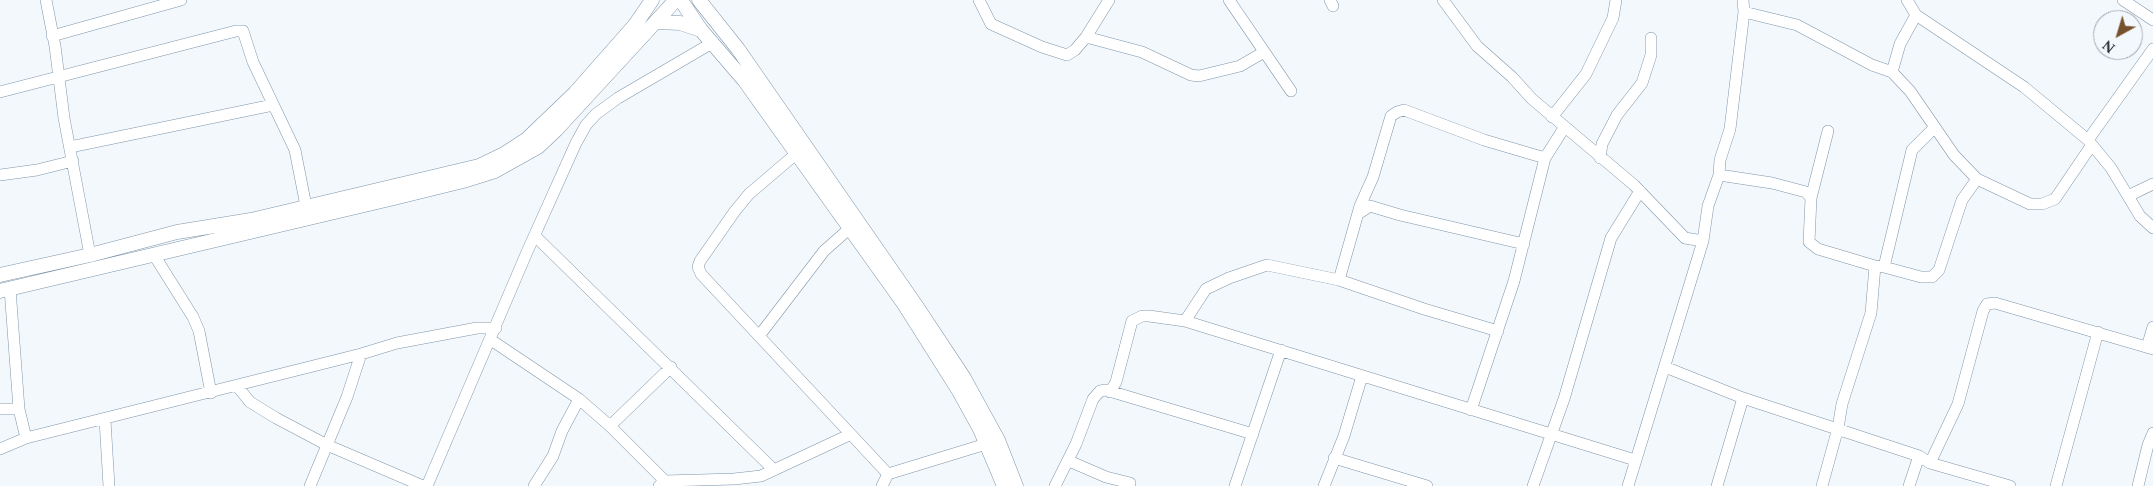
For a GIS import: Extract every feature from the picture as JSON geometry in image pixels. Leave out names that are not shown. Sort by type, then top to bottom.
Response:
[{"type":"main road","points":[[0,275],[90,255],[177,232],[251,220],[461,171],[504,154],[527,139],[575,94],[636,25],[652,0]]},
{"type":"main road","points":[[699,0],[738,49],[964,378],[998,440],[1016,486]]},
{"type":"main road","points":[[5,290],[185,246],[463,182],[495,171],[544,142],[657,22],[680,2],[701,30],[744,80],[904,304],[960,391],[1004,486]]},
{"type":"main road","points":[[657,22],[680,23],[701,30]]},
{"type":"street","points":[[46,0],[79,205],[90,255]]},
{"type":"street","points":[[52,36],[181,0]]},
{"type":"street","points":[[978,0],[991,24],[1042,47],[1067,55],[1075,50],[1086,37],[1108,0]]},
{"type":"street","points":[[1229,0],[1291,91]]},
{"type":"street","points":[[1444,0],[1477,46],[1552,117],[1640,191],[1685,238],[1703,241]]},
{"type":"street","points":[[1552,117],[1586,74],[1613,18],[1616,0]]},
{"type":"street","points":[[1628,486],[1703,241],[1708,206],[1719,175],[1720,160],[1730,129],[1744,12],[1743,0]]},
{"type":"street","points":[[1907,0],[1916,15],[2024,88],[2089,143],[2111,168],[2140,216],[2153,228]]},
{"type":"street","points":[[2123,0],[2153,20]]},
{"type":"street","points":[[1744,12],[1797,25],[1872,65],[1892,72],[1910,91],[1954,155],[1977,179],[2030,204],[2042,204],[2055,199],[2089,143],[2153,49]]},
{"type":"street","points":[[1892,72],[1900,44],[1916,15]]},
{"type":"street","points":[[0,92],[243,31],[253,62],[295,150],[306,206]]},
{"type":"street","points":[[1086,37],[1142,52],[1190,75],[1199,76],[1240,66],[1264,52]]},
{"type":"street","points":[[1600,158],[1602,144],[1617,115],[1642,82],[1651,55],[1651,38]]},
{"type":"street","points":[[427,486],[535,236],[586,125],[596,114],[618,98],[712,43]]},
{"type":"street","points":[[70,147],[273,105]]},
{"type":"street","points":[[1339,280],[1358,214],[1373,178],[1391,116],[1397,112],[1404,110],[1484,140],[1546,158]]},
{"type":"street","points":[[1471,410],[1514,281],[1546,158],[1564,128]]},
{"type":"street","points":[[1822,486],[1838,428],[1842,404],[1871,313],[1880,267],[1912,150],[1934,128]]},
{"type":"street","points":[[1828,130],[1811,198],[1809,242],[1818,249],[1880,267],[1922,277],[1932,277],[1939,270],[1962,200],[1977,179]]},
{"type":"street","points":[[797,153],[749,194],[700,261],[698,267],[701,274],[849,435],[888,474]]},
{"type":"street","points":[[0,175],[38,170],[72,161]]},
{"type":"street","points":[[1719,175],[1772,183],[1806,192],[1811,198]]},
{"type":"street","points":[[2128,196],[2153,184]]},
{"type":"street","points":[[1533,486],[1564,399],[1610,238],[1640,191]]},
{"type":"street","points":[[1358,214],[1370,206],[1400,215],[1524,244]]},
{"type":"street","points":[[759,336],[824,252],[850,228]]},
{"type":"street","points":[[535,236],[671,367],[774,470]]},
{"type":"street","points":[[154,255],[194,317],[199,331],[211,392]]},
{"type":"street","points":[[1185,321],[1206,289],[1229,278],[1267,265],[1339,280],[1424,309],[1498,331]]},
{"type":"street","points":[[5,290],[20,409],[26,438]]},
{"type":"street","points":[[1930,464],[1958,404],[1983,311],[1987,304],[1996,303],[2150,348],[2153,327]]},
{"type":"street","points":[[1110,392],[1116,382],[1132,321],[1142,316],[1149,316],[1185,321],[1636,460]]},
{"type":"street","points":[[0,449],[26,438],[237,386],[397,343],[477,328],[496,328]]},
{"type":"street","points":[[2056,486],[2098,332]]},
{"type":"street","points":[[491,340],[579,399],[610,426],[662,484],[762,481],[774,470],[849,435]]},
{"type":"street","points":[[1235,486],[1280,350]]},
{"type":"street","points":[[310,486],[348,397],[361,354]]},
{"type":"street","points":[[610,426],[671,367]]},
{"type":"street","points":[[1665,367],[1744,398],[1919,456],[1930,464],[2010,486]]},
{"type":"street","points":[[1324,486],[1344,436],[1362,376]]},
{"type":"street","points":[[237,386],[250,402],[258,408],[327,444],[423,486]]},
{"type":"street","points":[[1055,486],[1069,461],[1093,399],[1100,390],[1253,434]]},
{"type":"street","points":[[1717,486],[1744,398]]},
{"type":"street","points":[[534,486],[553,456],[562,431],[579,399]]},
{"type":"street","points":[[0,409],[20,409]]},
{"type":"street","points":[[104,420],[109,486]]},
{"type":"street","points":[[2138,486],[2148,445],[2153,433]]},
{"type":"street","points":[[882,486],[888,474],[986,444]]},
{"type":"street","points":[[1909,486],[1919,456]]},
{"type":"street","points":[[1334,458],[1427,486]]},
{"type":"street","points":[[1069,461],[1106,477],[1130,483]]}]
